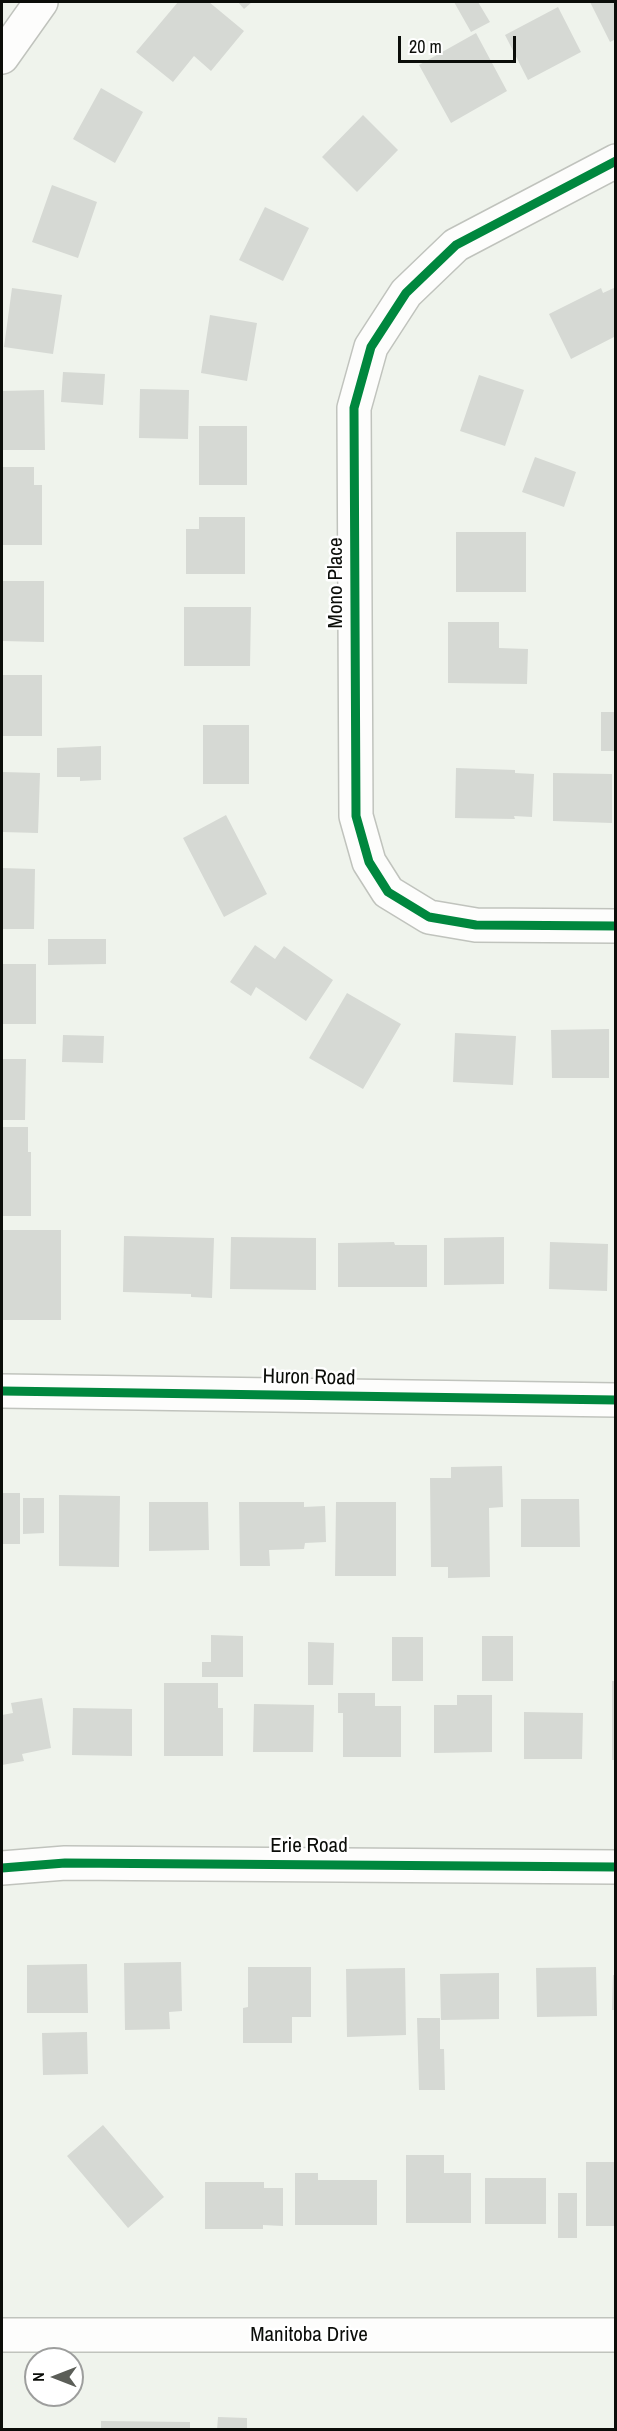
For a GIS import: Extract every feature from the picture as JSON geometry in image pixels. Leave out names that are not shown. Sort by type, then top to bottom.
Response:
[{"type":"street","points":[[2,57],[41,2]]},
{"type":"street","name":"Mono Place","points":[[615,161],[456,245],[439,261],[406,293],[371,347],[354,408],[356,816],[369,862],[388,892],[429,916],[476,925],[615,926]]},
{"type":"street","name":"Huron Road","points":[[2,1391],[615,1400]]},
{"type":"street","name":"Erie Road","points":[[2,1868],[65,1863],[615,1867]]},
{"type":"street","name":"Manitoba Drive","points":[[2,2335],[615,2334]]},
{"type":"building","points":[[178,2],[209,2],[244,31],[211,71],[194,56],[173,82],[136,52]]},
{"type":"building","points":[[238,2],[252,2],[244,9]]},
{"type":"building","points":[[454,2],[478,2],[490,22],[471,32]]},
{"type":"building","points":[[590,2],[616,2],[616,39],[610,42]]},
{"type":"building","points":[[558,7],[581,52],[528,80],[505,35]]},
{"type":"building","points":[[476,33],[507,91],[451,123],[419,65]]},
{"type":"building","points":[[101,88],[143,112],[115,163],[73,139]]},
{"type":"building","points":[[363,115],[398,150],[357,192],[322,157]]},
{"type":"building","points":[[52,185],[97,202],[78,258],[32,242]]},
{"type":"building","points":[[265,207],[309,228],[283,281],[239,260]]},
{"type":"building","points":[[616,287],[616,336],[571,359],[549,314],[601,288],[603,293]]},
{"type":"building","points":[[12,288],[62,295],[53,354],[4,347]]},
{"type":"building","points":[[210,315],[257,323],[247,381],[201,373]]},
{"type":"building","points":[[63,372],[105,374],[103,405],[61,402]]},
{"type":"building","points":[[479,375],[524,390],[505,446],[460,431]]},
{"type":"building","points":[[140,389],[189,390],[188,439],[139,438]]},
{"type":"building","points":[[44,390],[45,450],[2,450],[2,391]]},
{"type":"building","points":[[199,426],[247,426],[247,485],[199,485]]},
{"type":"building","points":[[535,457],[576,472],[564,507],[522,492]]},
{"type":"building","points":[[2,467],[34,467],[34,485],[42,485],[42,545],[2,545]]},
{"type":"building","points":[[199,517],[245,517],[245,574],[186,574],[186,529],[199,529]]},
{"type":"building","points":[[456,532],[526,532],[526,592],[456,592]]},
{"type":"building","points":[[2,581],[44,581],[44,642],[2,641]]},
{"type":"building","points":[[184,607],[251,607],[250,666],[184,666]]},
{"type":"building","points":[[448,622],[499,622],[499,648],[528,649],[527,684],[448,683]]},
{"type":"building","points":[[2,675],[42,675],[42,736],[2,736]]},
{"type":"building","points":[[601,712],[616,712],[616,751],[601,751]]},
{"type":"building","points":[[203,725],[249,725],[249,784],[203,784]]},
{"type":"building","points":[[101,746],[101,780],[80,781],[80,777],[57,777],[57,748]]},
{"type":"building","points":[[456,768],[515,770],[515,773],[534,774],[532,817],[455,818]]},
{"type":"building","points":[[2,772],[40,773],[38,833],[2,832]]},
{"type":"building","points":[[553,773],[612,774],[612,823],[553,821]]},
{"type":"building","points":[[226,815],[267,894],[224,917],[183,838]]},
{"type":"building","points":[[2,868],[35,869],[34,929],[2,929]]},
{"type":"building","points":[[48,939],[106,939],[106,964],[48,965]]},
{"type":"building","points":[[255,945],[275,959],[284,946],[333,980],[306,1021],[256,987],[251,996],[230,982]]},
{"type":"building","points":[[2,964],[36,964],[36,1024],[2,1024]]},
{"type":"building","points":[[347,993],[401,1024],[363,1089],[309,1058]]},
{"type":"building","points":[[609,1029],[609,1078],[552,1078],[551,1030]]},
{"type":"building","points":[[455,1033],[516,1036],[513,1085],[453,1082]]},
{"type":"building","points":[[63,1035],[104,1036],[103,1063],[62,1062]]},
{"type":"building","points":[[2,1059],[26,1059],[25,1120],[2,1120]]},
{"type":"building","points":[[2,1127],[28,1127],[28,1152],[31,1152],[31,1216],[2,1216]]},
{"type":"building","points":[[2,1230],[61,1230],[61,1320],[2,1320]]},
{"type":"building","points":[[124,1236],[214,1238],[212,1298],[191,1297],[191,1294],[123,1292]]},
{"type":"building","points":[[231,1237],[316,1238],[316,1290],[230,1289]]},
{"type":"building","points":[[504,1237],[504,1284],[444,1285],[444,1238]]},
{"type":"building","points":[[394,1242],[395,1245],[427,1245],[427,1287],[338,1287],[338,1243]]},
{"type":"building","points":[[550,1242],[608,1244],[607,1291],[549,1289]]},
{"type":"building","points":[[502,1466],[503,1507],[489,1508],[490,1577],[448,1578],[448,1567],[431,1567],[430,1478],[451,1478],[451,1467]]},
{"type":"building","points":[[2,1493],[20,1493],[20,1544],[2,1544]]},
{"type":"building","points":[[59,1495],[120,1496],[119,1567],[59,1566]]},
{"type":"building","points":[[23,1498],[44,1498],[44,1533],[23,1534]]},
{"type":"building","points":[[521,1499],[579,1499],[580,1547],[521,1547]]},
{"type":"building","points":[[149,1502],[208,1502],[209,1550],[149,1551]]},
{"type":"building","points":[[239,1502],[304,1502],[304,1507],[325,1506],[326,1542],[305,1543],[304,1549],[269,1550],[270,1566],[240,1566]]},
{"type":"building","points":[[336,1502],[396,1502],[396,1576],[335,1576]]},
{"type":"building","points":[[211,1635],[243,1636],[243,1677],[202,1677],[202,1662],[211,1662]]},
{"type":"building","points":[[482,1636],[513,1636],[513,1681],[482,1681]]},
{"type":"building","points":[[392,1637],[423,1637],[423,1681],[392,1681]]},
{"type":"building","points":[[308,1642],[334,1643],[333,1685],[308,1685]]},
{"type":"building","points":[[612,1681],[616,1681],[616,1760],[612,1760]]},
{"type":"building","points":[[164,1683],[218,1683],[218,1708],[223,1708],[223,1756],[164,1756]]},
{"type":"building","points":[[338,1693],[375,1693],[375,1706],[401,1706],[401,1757],[343,1757],[343,1713],[338,1713]]},
{"type":"building","points":[[457,1695],[492,1695],[492,1752],[434,1753],[434,1705],[457,1705]]},
{"type":"building","points":[[42,1698],[51,1748],[22,1754],[24,1761],[2,1765],[2,1715],[13,1713],[11,1703]]},
{"type":"building","points":[[254,1704],[314,1705],[313,1752],[253,1752]]},
{"type":"building","points":[[73,1708],[132,1709],[132,1756],[72,1755]]},
{"type":"building","points":[[524,1712],[583,1713],[582,1759],[524,1759]]},
{"type":"building","points":[[181,1962],[182,2011],[169,2012],[170,2029],[125,2030],[124,1963]]},
{"type":"building","points":[[87,1964],[88,2013],[27,2013],[27,1965]]},
{"type":"building","points":[[248,1967],[311,1967],[311,2017],[292,2017],[292,2043],[243,2043],[243,2008],[248,2007]]},
{"type":"building","points":[[596,1967],[597,2016],[537,2017],[536,1968]]},
{"type":"building","points":[[405,1968],[406,2035],[347,2037],[346,1969]]},
{"type":"building","points":[[499,1973],[499,2019],[441,2020],[440,1974]]},
{"type":"building","points":[[613,1975],[616,1975],[616,2010],[612,2010]]},
{"type":"building","points":[[417,2018],[440,2018],[440,2049],[444,2049],[445,2090],[419,2090]]},
{"type":"building","points":[[87,2032],[88,2074],[43,2075],[42,2033]]},
{"type":"building","points":[[103,2125],[164,2197],[128,2228],[67,2156]]},
{"type":"building","points":[[406,2155],[444,2155],[444,2173],[471,2173],[471,2223],[406,2223]]},
{"type":"building","points":[[586,2162],[616,2162],[616,2226],[586,2226]]},
{"type":"building","points":[[295,2173],[318,2173],[318,2180],[377,2180],[377,2225],[295,2225]]},
{"type":"building","points":[[485,2178],[546,2178],[546,2224],[485,2224]]},
{"type":"building","points":[[205,2182],[264,2182],[264,2188],[283,2188],[283,2226],[263,2225],[263,2229],[205,2229]]},
{"type":"building","points":[[558,2193],[577,2193],[577,2238],[558,2238]]},
{"type":"building","points":[[218,2417],[247,2418],[247,2430],[217,2430]]},
{"type":"building","points":[[101,2421],[190,2422],[190,2430],[101,2430]]},
{"type":"cycle path","points":[[616,161],[456,245],[406,293],[371,347],[354,408],[356,816],[369,862],[388,892],[429,917],[476,925],[616,926]]},
{"type":"cycle path","points":[[2,1391],[616,1400]]},
{"type":"cycle path","points":[[2,1868],[65,1863],[616,1867]]}]
